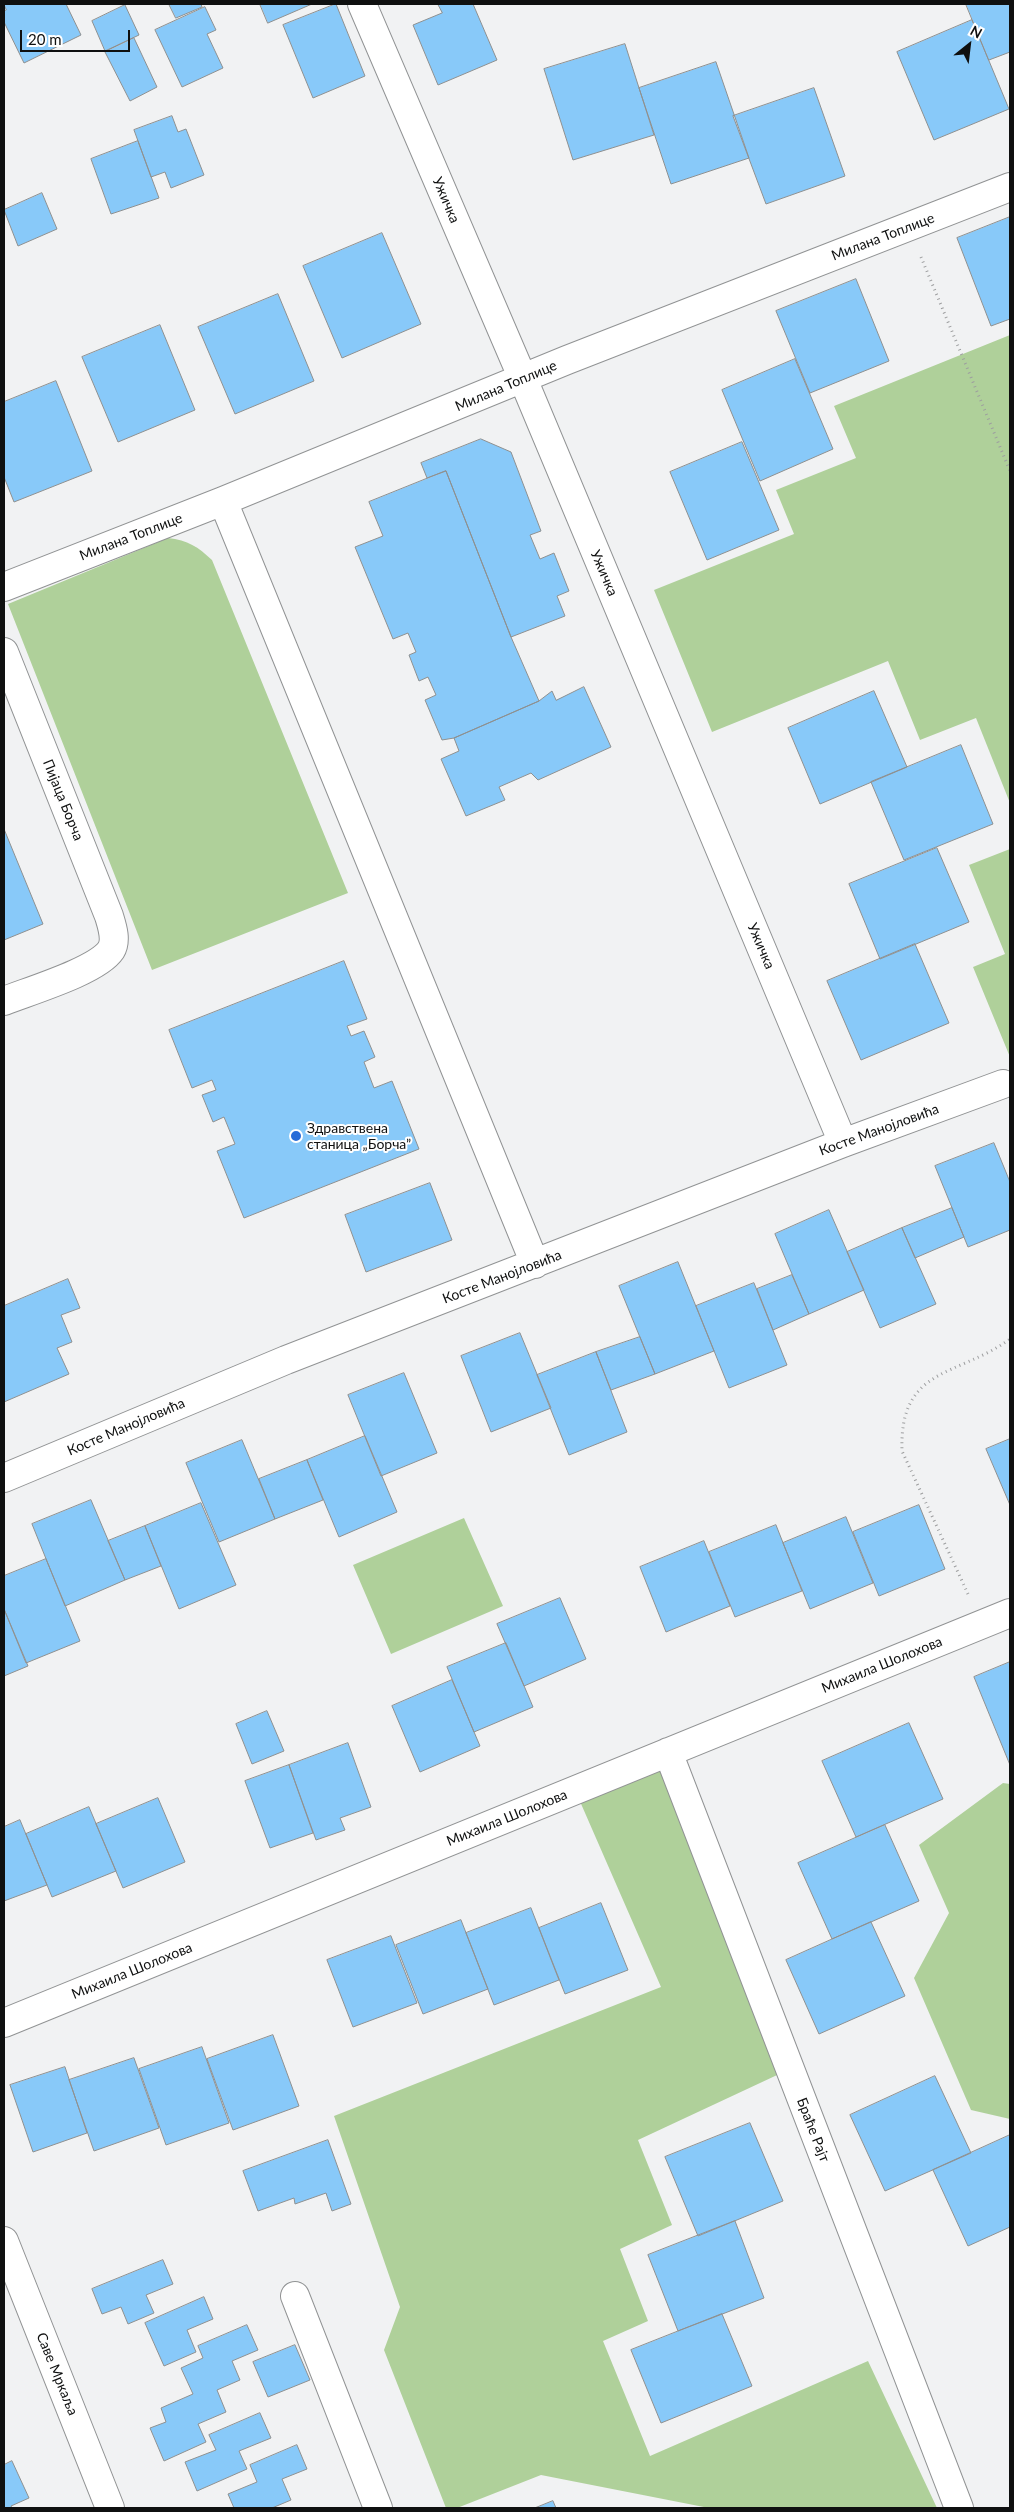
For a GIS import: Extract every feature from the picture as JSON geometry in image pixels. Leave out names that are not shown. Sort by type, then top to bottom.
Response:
[{"type":"street","name":"Ужичка","points":[[362,4],[523,379],[844,1143]]},
{"type":"street","name":"Милана Топлице","points":[[4,587],[223,501],[523,379],[1010,187]]},
{"type":"street","points":[[223,501],[535,1264]]},
{"type":"street","name":"Пијаца Борча","points":[[4,652],[109,916],[114,936],[111,949],[99,961],[82,970],[4,1001]]},
{"type":"street","name":"Косте Манојловића","points":[[4,1478],[286,1360],[844,1143],[1004,1084]]},
{"type":"street","name":"Михаила Шолохова","points":[[4,2023],[1010,1612]]},
{"type":"street","name":"Браће Рајт","points":[[668,1752],[959,2508]]},
{"type":"street","name":"Саве Мркаља","points":[[4,2241],[110,2508]]},
{"type":"street","points":[[294,2296],[378,2508]]},
{"type":"path","points":[[908,227],[1010,471]]},
{"type":"path","points":[[982,1624],[902,1451],[901,1432],[907,1408],[926,1382],[1010,1339]]},
{"type":"green space","points":[[1010,335],[1010,803],[976,718],[920,740],[888,661],[712,732],[654,590],[794,534],[776,490],[856,458],[834,406]]},
{"type":"green space","points":[[168,538],[181,540],[192,545],[212,560],[348,893],[152,970],[8,604]]},
{"type":"green space","points":[[1010,849],[1010,1057],[973,967],[1005,954],[969,865]]},
{"type":"green space","points":[[464,1518],[503,1606],[391,1654],[353,1565]]},
{"type":"green space","points":[[668,1752],[790,2069],[638,2140],[672,2225],[620,2249],[648,2321],[603,2341],[650,2456],[868,2361],[937,2508],[709,2508],[541,2475],[457,2508],[446,2508],[384,2350],[400,2307],[334,2116],[661,1987],[575,1790]]},
{"type":"green space","points":[[1003,1783],[1010,1784],[1010,2119],[971,2110],[914,1978],[949,1913],[919,1845]]},
{"type":"building","points":[[4,4],[66,4],[81,35],[24,63],[4,22],[4,11],[6,10]]},
{"type":"building","points":[[169,4],[201,4],[202,7],[176,18]]},
{"type":"building","points":[[260,4],[312,4],[268,23]]},
{"type":"building","points":[[336,4],[365,76],[313,98],[283,25]]},
{"type":"building","points":[[438,4],[473,4],[497,60],[438,85],[413,25],[442,13]]},
{"type":"building","points":[[966,4],[1010,4],[1010,52],[989,60]]},
{"type":"building","points":[[125,5],[139,35],[105,51],[92,21]]},
{"type":"building","points":[[205,7],[216,30],[207,34],[223,68],[182,87],[155,30]]},
{"type":"building","points":[[972,20],[1009,109],[934,140],[897,52]]},
{"type":"building","points":[[134,38],[157,87],[130,101],[105,52]]},
{"type":"building","points":[[625,44],[654,135],[573,160],[544,69]]},
{"type":"building","points":[[716,62],[749,158],[671,184],[639,88]]},
{"type":"building","points":[[814,88],[845,176],[766,204],[733,116]]},
{"type":"building","points":[[172,116],[178,132],[186,129],[204,175],[171,188],[165,172],[151,177],[134,130]]},
{"type":"building","points":[[138,141],[159,198],[111,214],[91,159]]},
{"type":"building","points":[[42,193],[57,229],[18,246],[4,210]]},
{"type":"building","points":[[1010,217],[1010,319],[991,326],[957,238]]},
{"type":"building","points":[[382,233],[421,324],[342,358],[303,266]]},
{"type":"building","points":[[856,279],[889,361],[810,393],[776,311]]},
{"type":"building","points":[[278,294],[314,381],[235,414],[198,327]]},
{"type":"building","points":[[160,325],[195,410],[118,442],[82,357]]},
{"type":"building","points":[[795,359],[833,449],[760,481],[722,390]]},
{"type":"building","points":[[56,381],[92,471],[14,502],[4,477],[4,402]]},
{"type":"building","points":[[481,439],[511,452],[541,531],[530,535],[540,559],[554,553],[569,591],[557,596],[565,616],[511,637],[446,471],[427,478],[421,463]]},
{"type":"building","points":[[742,442],[779,530],[707,560],[670,472]]},
{"type":"building","points":[[446,471],[511,637],[539,701],[454,738],[442,740],[425,700],[436,695],[428,677],[419,681],[409,655],[416,652],[408,633],[393,639],[355,547],[383,536],[369,502]]},
{"type":"building","points":[[584,687],[611,747],[538,780],[531,773],[499,787],[505,800],[466,816],[441,759],[459,751],[454,738],[539,701],[552,691],[556,700]]},
{"type":"building","points":[[874,691],[907,767],[820,804],[788,728]]},
{"type":"building","points":[[961,745],[993,824],[904,860],[871,782]]},
{"type":"building","points":[[4,829],[43,924],[4,940]]},
{"type":"building","points":[[937,848],[969,922],[880,959],[849,884]]},
{"type":"building","points":[[915,944],[949,1023],[861,1060],[827,981]]},
{"type":"building","points":[[344,961],[367,1019],[347,1026],[351,1036],[364,1031],[375,1057],[364,1062],[374,1088],[392,1081],[419,1149],[244,1218],[217,1151],[235,1144],[224,1117],[213,1122],[202,1095],[216,1090],[212,1080],[192,1088],[169,1030]]},
{"type":"building","points":[[994,1143],[1010,1182],[1010,1230],[968,1247],[935,1166]]},
{"type":"building","points":[[430,1183],[452,1240],[366,1272],[345,1215]]},
{"type":"building","points":[[952,1208],[964,1237],[915,1258],[902,1228]]},
{"type":"building","points":[[829,1210],[864,1290],[809,1314],[775,1234]]},
{"type":"building","points":[[902,1228],[936,1304],[880,1328],[847,1252]]},
{"type":"building","points":[[678,1262],[714,1351],[655,1374],[619,1286]]},
{"type":"building","points":[[792,1275],[809,1314],[773,1330],[757,1289]]},
{"type":"building","points":[[68,1279],[80,1308],[61,1315],[72,1342],[57,1348],[69,1374],[4,1402],[4,1306]]},
{"type":"building","points":[[754,1283],[787,1365],[729,1388],[696,1306]]},
{"type":"building","points":[[520,1333],[551,1408],[491,1432],[461,1356]]},
{"type":"building","points":[[640,1337],[655,1374],[611,1390],[596,1352]]},
{"type":"building","points":[[596,1352],[627,1432],[569,1455],[537,1375]]},
{"type":"building","points":[[404,1373],[437,1453],[381,1476],[348,1395]]},
{"type":"building","points":[[365,1436],[397,1512],[339,1537],[307,1460]]},
{"type":"building","points":[[1010,1439],[1010,1505],[986,1449]]},
{"type":"building","points":[[242,1440],[275,1519],[219,1542],[186,1463]]},
{"type":"building","points":[[307,1460],[323,1500],[275,1519],[259,1479]]},
{"type":"building","points":[[91,1500],[125,1580],[65,1606],[32,1524]]},
{"type":"building","points":[[201,1503],[236,1585],[179,1609],[145,1526]]},
{"type":"building","points":[[919,1505],[945,1569],[879,1596],[853,1532]]},
{"type":"building","points":[[846,1517],[873,1583],[810,1609],[783,1543]]},
{"type":"building","points":[[776,1525],[802,1591],[735,1617],[709,1552]]},
{"type":"building","points":[[145,1526],[161,1566],[125,1580],[108,1541]]},
{"type":"building","points":[[704,1541],[730,1606],[666,1632],[640,1567]]},
{"type":"building","points":[[46,1559],[80,1641],[26,1663],[4,1609],[4,1576]]},
{"type":"building","points":[[560,1598],[586,1659],[524,1686],[497,1624]]},
{"type":"building","points":[[4,1609],[28,1666],[4,1676]]},
{"type":"building","points":[[506,1643],[533,1707],[474,1732],[447,1667]]},
{"type":"building","points":[[1010,1662],[1010,1765],[974,1677]]},
{"type":"building","points":[[452,1680],[480,1746],[420,1772],[392,1706]]},
{"type":"building","points":[[267,1711],[284,1751],[252,1764],[236,1724]]},
{"type":"building","points":[[909,1723],[943,1799],[856,1837],[822,1761]]},
{"type":"building","points":[[348,1743],[371,1807],[340,1818],[345,1830],[316,1840],[289,1765]]},
{"type":"building","points":[[289,1765],[313,1833],[270,1848],[245,1781]]},
{"type":"building","points":[[158,1798],[185,1862],[123,1888],[96,1824]]},
{"type":"building","points":[[89,1807],[116,1871],[52,1897],[26,1834]]},
{"type":"building","points":[[20,1820],[47,1885],[4,1901],[4,1827]]},
{"type":"building","points":[[885,1825],[919,1901],[832,1939],[798,1863]]},
{"type":"building","points":[[601,1903],[628,1970],[565,1994],[539,1928]]},
{"type":"building","points":[[531,1908],[559,1980],[494,2005],[466,1933]]},
{"type":"building","points":[[461,1920],[488,1989],[423,2014],[396,1945]]},
{"type":"building","points":[[871,1922],[905,1996],[819,2034],[786,1960]]},
{"type":"building","points":[[391,1936],[417,2003],[353,2027],[327,1960]]},
{"type":"building","points":[[273,2035],[299,2106],[233,2130],[207,2059]]},
{"type":"building","points":[[202,2047],[229,2123],[166,2145],[139,2069]]},
{"type":"building","points":[[134,2058],[159,2128],[94,2151],[69,2080]]},
{"type":"building","points":[[65,2067],[87,2133],[33,2152],[10,2085]]},
{"type":"building","points":[[935,2076],[971,2153],[885,2191],[850,2115]]},
{"type":"building","points":[[750,2123],[783,2201],[698,2236],[665,2157]]},
{"type":"building","points":[[1010,2135],[1010,2227],[968,2246],[933,2170]]},
{"type":"building","points":[[328,2140],[351,2204],[332,2211],[326,2193],[295,2204],[294,2198],[258,2211],[243,2171]]},
{"type":"building","points":[[735,2221],[764,2298],[678,2331],[648,2255]]},
{"type":"building","points":[[163,2260],[173,2284],[146,2295],[154,2313],[128,2324],[121,2307],[102,2314],[92,2289]]},
{"type":"building","points":[[204,2297],[213,2319],[187,2330],[196,2352],[164,2366],[145,2323]]},
{"type":"building","points":[[722,2314],[752,2386],[661,2423],[631,2350]]},
{"type":"building","points":[[247,2325],[258,2350],[232,2361],[240,2380],[217,2390],[226,2412],[198,2424],[206,2442],[164,2461],[150,2428],[166,2422],[161,2408],[193,2394],[181,2368],[203,2358],[198,2346]]},
{"type":"building","points":[[295,2345],[310,2380],[268,2397],[253,2362]]},
{"type":"building","points":[[260,2413],[271,2438],[239,2451],[247,2469],[197,2491],[185,2462],[216,2450],[209,2435]]},
{"type":"building","points":[[297,2445],[307,2469],[282,2479],[291,2500],[272,2508],[234,2508],[228,2494],[257,2482],[250,2465]]},
{"type":"building","points":[[12,2461],[29,2498],[11,2506],[12,2508],[4,2508],[4,2465]]},
{"type":"building","points":[[553,2501],[556,2508],[535,2508]]},
{"type":"place","name":"Здравствена станица „Борча”","points":[[296,1136]]}]
